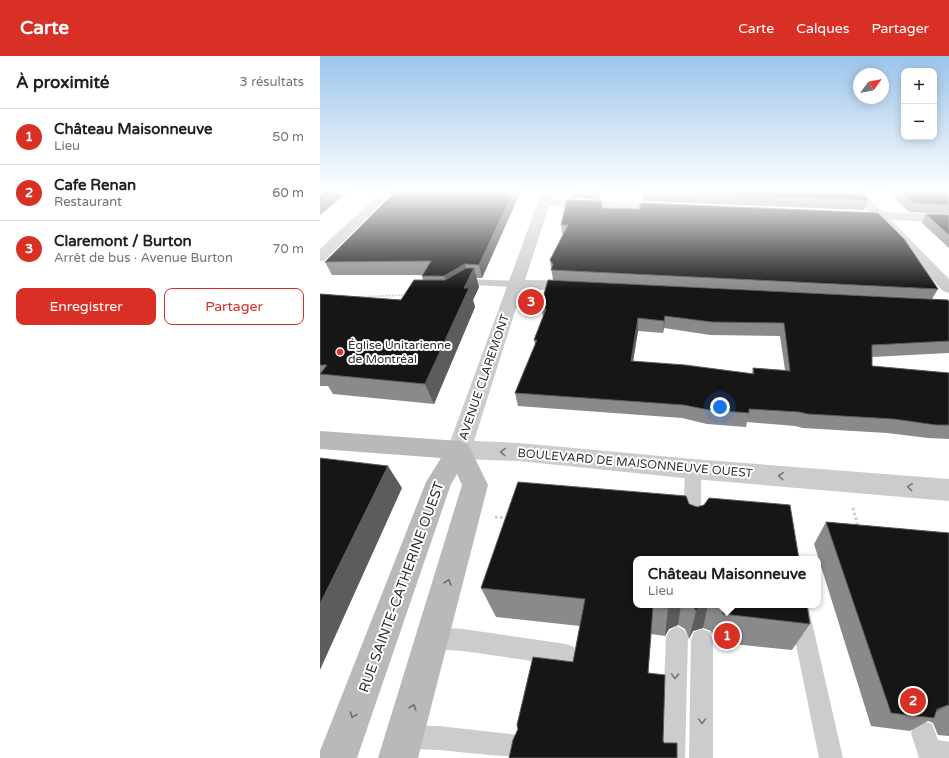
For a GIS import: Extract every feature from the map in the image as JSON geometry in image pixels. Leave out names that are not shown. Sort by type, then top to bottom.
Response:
[{"type":"main road","name":"BOULEVARD DE MAISONNEUVE OUEST","points":[[320,440],[459,450]]},
{"type":"main road","points":[[401,748],[475,485],[459,450]]},
{"type":"main road","name":"RUE SAINTE-CATHERINE OUEST","points":[[337,758],[439,482],[459,450]]},
{"type":"street","points":[[320,257],[354,224]]},
{"type":"street","name":"AVENUE CLAREMONT","points":[[459,450],[537,224]]},
{"type":"street","points":[[887,224],[949,288]]},
{"type":"street","points":[[516,284],[595,287]]},
{"type":"street","name":"BOULEVARD DE MAISONNEUVE OUEST","points":[[459,450],[519,452],[693,469],[949,490]]},
{"type":"lane","points":[[411,294],[451,294],[469,282],[516,284]]},
{"type":"lane","points":[[692,530],[693,469]]},
{"type":"lane","points":[[799,608],[830,758]]},
{"type":"lane","points":[[672,758],[677,637]]},
{"type":"lane","points":[[433,638],[463,640],[566,655]]},
{"type":"lane","points":[[701,758],[702,640]]},
{"type":"lane","points":[[923,733],[929,752],[949,754]]},
{"type":"lane","points":[[401,748],[439,738],[518,747]]},
{"type":"path","points":[[356,298],[411,294]]},
{"type":"path","points":[[852,507],[860,534]]},
{"type":"path","points":[[493,516],[513,518]]},
{"type":"building","points":[[363,224],[499,224],[479,265],[465,264],[444,276],[422,276],[431,261],[325,262]]},
{"type":"building","points":[[561,224],[889,224],[904,239],[938,289],[551,270],[553,264],[550,260],[568,225],[561,225]]},
{"type":"building","points":[[937,224],[949,224],[949,235]]},
{"type":"building","points":[[466,268],[474,268],[464,288],[469,288],[425,384],[320,374],[327,365],[320,365],[320,294],[401,300],[414,280],[445,280]]},
{"type":"building","points":[[548,280],[948,300],[949,341],[872,345],[872,366],[949,373],[949,425],[936,425],[894,419],[749,409],[749,413],[709,410],[684,405],[515,393],[537,340],[534,340],[546,309],[544,309],[546,305],[541,305]],"holes":[[[665,316],[712,322],[784,323],[790,371],[753,368],[754,374],[685,365],[631,361],[638,318],[664,321]]]},
{"type":"building","points":[[320,458],[388,466],[320,604]]},
{"type":"building","points":[[518,482],[686,496],[689,504],[697,507],[704,505],[709,498],[790,505],[798,556],[633,556],[633,608],[653,608],[648,673],[665,675],[663,741],[664,743],[677,743],[677,758],[509,758],[513,740],[518,729],[517,725],[533,657],[573,662],[585,599],[481,588]]},
{"type":"building","points":[[826,522],[949,533],[949,706],[948,705],[937,709],[934,718],[891,713]]},
{"type":"building","points":[[721,608],[807,608],[810,624],[723,614]]},
{"type":"place","name":"Claremont / Burton","points":[[531,302]]},
{"type":"place","name":"Église Unitarienne de Montréal","points":[[340,352]]},
{"type":"place","name":"Château Maisonneuve","points":[[727,636]]},
{"type":"place","name":"Cafe Renan","points":[[913,701]]}]
